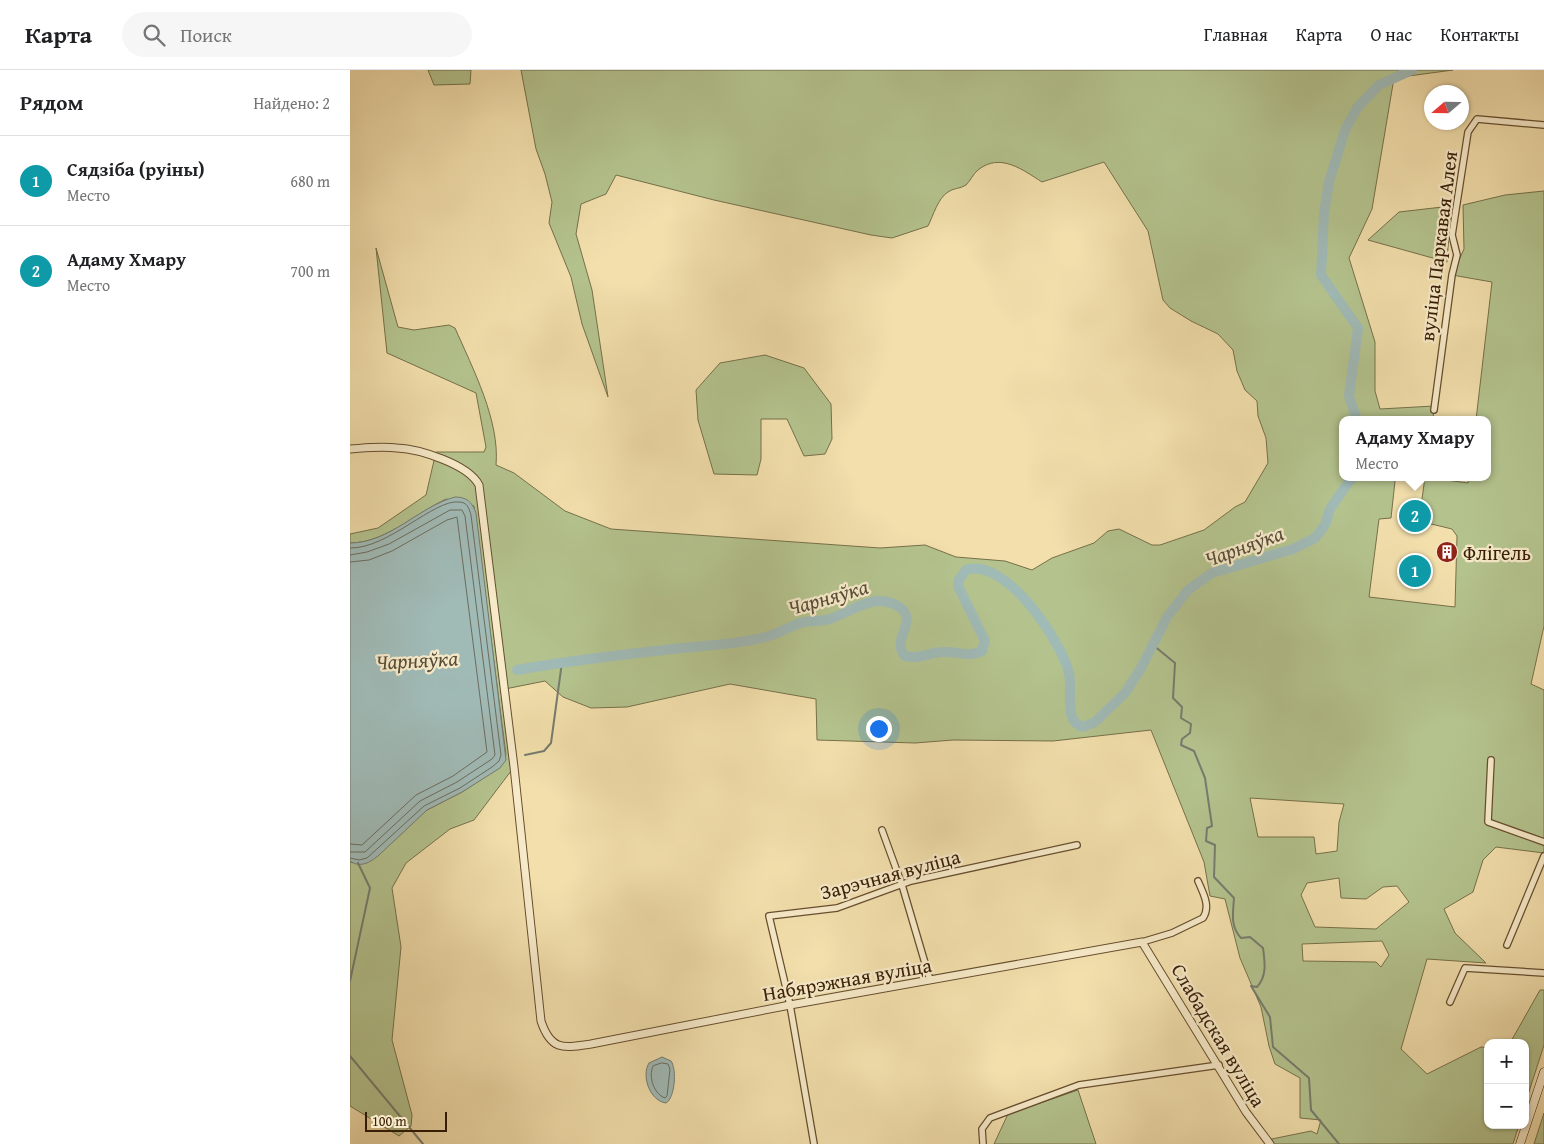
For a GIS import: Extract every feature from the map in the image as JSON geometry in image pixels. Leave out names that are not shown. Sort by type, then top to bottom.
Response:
[{"type":"main road","points":[[1520,1144],[1544,1072]]},
{"type":"street","name":"вуліца Паркавая Алея","points":[[1434,410],[1452,275],[1457,255],[1452,235],[1468,132],[1477,118],[1544,125]]},
{"type":"street","name":"Набярэжная вуліца","points":[[350,449],[408,449],[458,466],[475,477],[479,485],[514,767],[541,1021],[549,1040],[557,1046],[591,1044],[790,1005],[1142,942]]},
{"type":"street","points":[[1491,760],[1488,822],[1544,842]]},
{"type":"street","points":[[882,830],[902,884],[930,980]]},
{"type":"street","name":"Зарэчная вуліца","points":[[790,1005],[769,916],[837,908],[902,884],[1077,845]]},
{"type":"street","points":[[1507,945],[1544,856]]},
{"type":"street","points":[[1142,942],[1180,930],[1203,918],[1206,914],[1206,902],[1198,881]]},
{"type":"street","name":"Слабадская вуліца","points":[[1142,942],[1246,1112],[1270,1144]]},
{"type":"street","points":[[1450,1002],[1465,968],[1544,973]]},
{"type":"street","points":[[790,1005],[814,1144]]},
{"type":"street","points":[[982,1144],[982,1129],[997,1114],[1080,1085],[1219,1065]]},
{"type":"green space","points":[[428,70],[471,70],[470,84],[434,85]]},
{"type":"green space","points":[[521,70],[1453,70],[1394,78],[1372,209],[1349,258],[1375,342],[1375,391],[1380,409],[1434,406],[1433,416],[1339,416],[1339,481],[1395,481],[1391,518],[1379,519],[1369,597],[1455,607],[1457,536],[1452,529],[1419,521],[1424,481],[1468,483],[1468,481],[1491,481],[1491,416],[1476,416],[1492,282],[1452,275],[1464,249],[1463,205],[1505,195],[1544,191],[1544,626],[1531,684],[1544,690],[1544,853],[1496,847],[1483,860],[1473,892],[1444,909],[1455,933],[1486,963],[1427,959],[1401,1049],[1427,1074],[1481,1047],[1484,1047],[1484,1129],[1518,1129],[1513,1144],[1270,1144],[1267,1140],[1311,1131],[1317,1134],[1321,1120],[1300,1118],[1300,1078],[1275,1064],[1269,1046],[1261,1007],[1240,958],[1225,899],[1210,896],[1204,862],[1151,730],[1053,741],[953,740],[915,743],[817,740],[816,699],[730,684],[627,707],[591,708],[563,697],[545,681],[505,689],[514,767],[474,820],[450,829],[406,863],[392,888],[401,947],[392,1040],[412,1115],[411,1126],[399,1136],[350,1106],[350,861],[352,863],[427,810],[462,792],[494,771],[506,755],[474,506],[446,499],[388,533],[363,542],[350,543],[350,534],[378,528],[426,495],[436,452],[484,452],[486,447],[476,393],[387,353],[376,248],[398,327],[414,330],[449,325],[455,328],[490,413],[496,448],[496,465],[514,473],[565,511],[611,529],[880,548],[925,545],[956,557],[1005,561],[1032,570],[1052,558],[1094,543],[1108,531],[1119,529],[1152,545],[1160,545],[1204,530],[1235,507],[1245,502],[1268,463],[1266,438],[1258,416],[1257,401],[1245,390],[1237,371],[1233,350],[1218,334],[1191,321],[1170,308],[1163,300],[1148,231],[1104,162],[1042,182],[1011,165],[995,163],[986,165],[976,172],[966,185],[944,195],[928,226],[892,238],[714,200],[616,175],[606,194],[581,204],[576,234],[592,290],[608,397],[582,324],[571,277],[549,223],[552,202],[536,149]],"holes":[[[1250,798],[1344,804],[1339,822],[1337,851],[1316,854],[1314,837],[1258,837]],[[1339,878],[1341,898],[1366,899],[1383,887],[1397,886],[1409,902],[1376,929],[1315,927],[1301,895],[1307,883]],[[1382,941],[1389,955],[1381,967],[1376,962],[1303,961],[1302,944]]]},
{"type":"green space","points":[[1451,206],[1447,262],[1368,240],[1399,212]]},
{"type":"green space","points":[[765,355],[804,368],[831,404],[832,439],[825,454],[804,456],[787,419],[761,419],[761,459],[757,475],[714,474],[698,420],[696,390],[720,363]]},
{"type":"green space","points":[[1540,990],[1544,990],[1544,1045],[1529,1092],[1529,1039],[1512,1039]]},
{"type":"green space","points":[[1078,1090],[1096,1144],[994,1144],[1008,1114]]},
{"type":"green space","points":[[1544,1113],[1544,1144],[1534,1144]]},
{"type":"water","points":[[455,497],[468,501],[476,513],[506,760],[500,768],[462,792],[427,810],[375,859],[368,863],[357,864],[350,861],[350,543],[378,537],[429,508]]},
{"type":"water","points":[[662,1057],[671,1061],[674,1070],[673,1090],[666,1103],[655,1098],[651,1093],[646,1074],[649,1063]]},
{"type":"waterway","name":"Чарняўка","points":[[1356,416],[1349,396],[1358,328],[1321,275],[1324,213],[1329,182],[1345,130],[1357,108],[1379,85],[1412,70]]},
{"type":"waterway","name":"Чарняўка","points":[[517,670],[558,663],[748,641],[773,635],[800,623],[830,619],[861,605],[877,601],[886,601],[894,604],[906,615],[901,642],[901,649],[905,656],[915,657],[938,652],[977,653],[982,651],[985,641],[958,586],[959,580],[966,570],[981,569],[997,576],[1014,588],[1029,604],[1055,641],[1069,673],[1070,705],[1073,719],[1083,727],[1095,722],[1125,693],[1141,668],[1167,617],[1188,590],[1212,573],[1293,549],[1315,538],[1325,525],[1330,509],[1349,481]]},
{"type":"waterway","points":[[1153,645],[1175,663],[1173,698],[1182,707],[1181,718],[1191,724],[1190,733],[1182,739],[1181,745],[1194,751],[1205,778],[1212,826],[1207,828],[1206,841],[1215,845],[1214,877],[1234,898],[1233,919],[1235,929],[1241,938],[1250,937],[1263,948],[1264,974],[1257,987],[1251,986],[1270,1017],[1273,1047],[1309,1078],[1311,1110],[1339,1144]]},
{"type":"waterway","points":[[525,755],[544,751],[551,743],[562,662]]},
{"type":"waterway","points":[[350,981],[370,888],[358,863]]},
{"type":"waterway","points":[[350,1056],[423,1144]]},
{"type":"place","name":"Адаму Хмару","points":[[1415,516]]},
{"type":"place","name":"Флігель","points":[[1447,552]]},
{"type":"place","name":"Сядзіба (руіны)","points":[[1415,571]]}]
